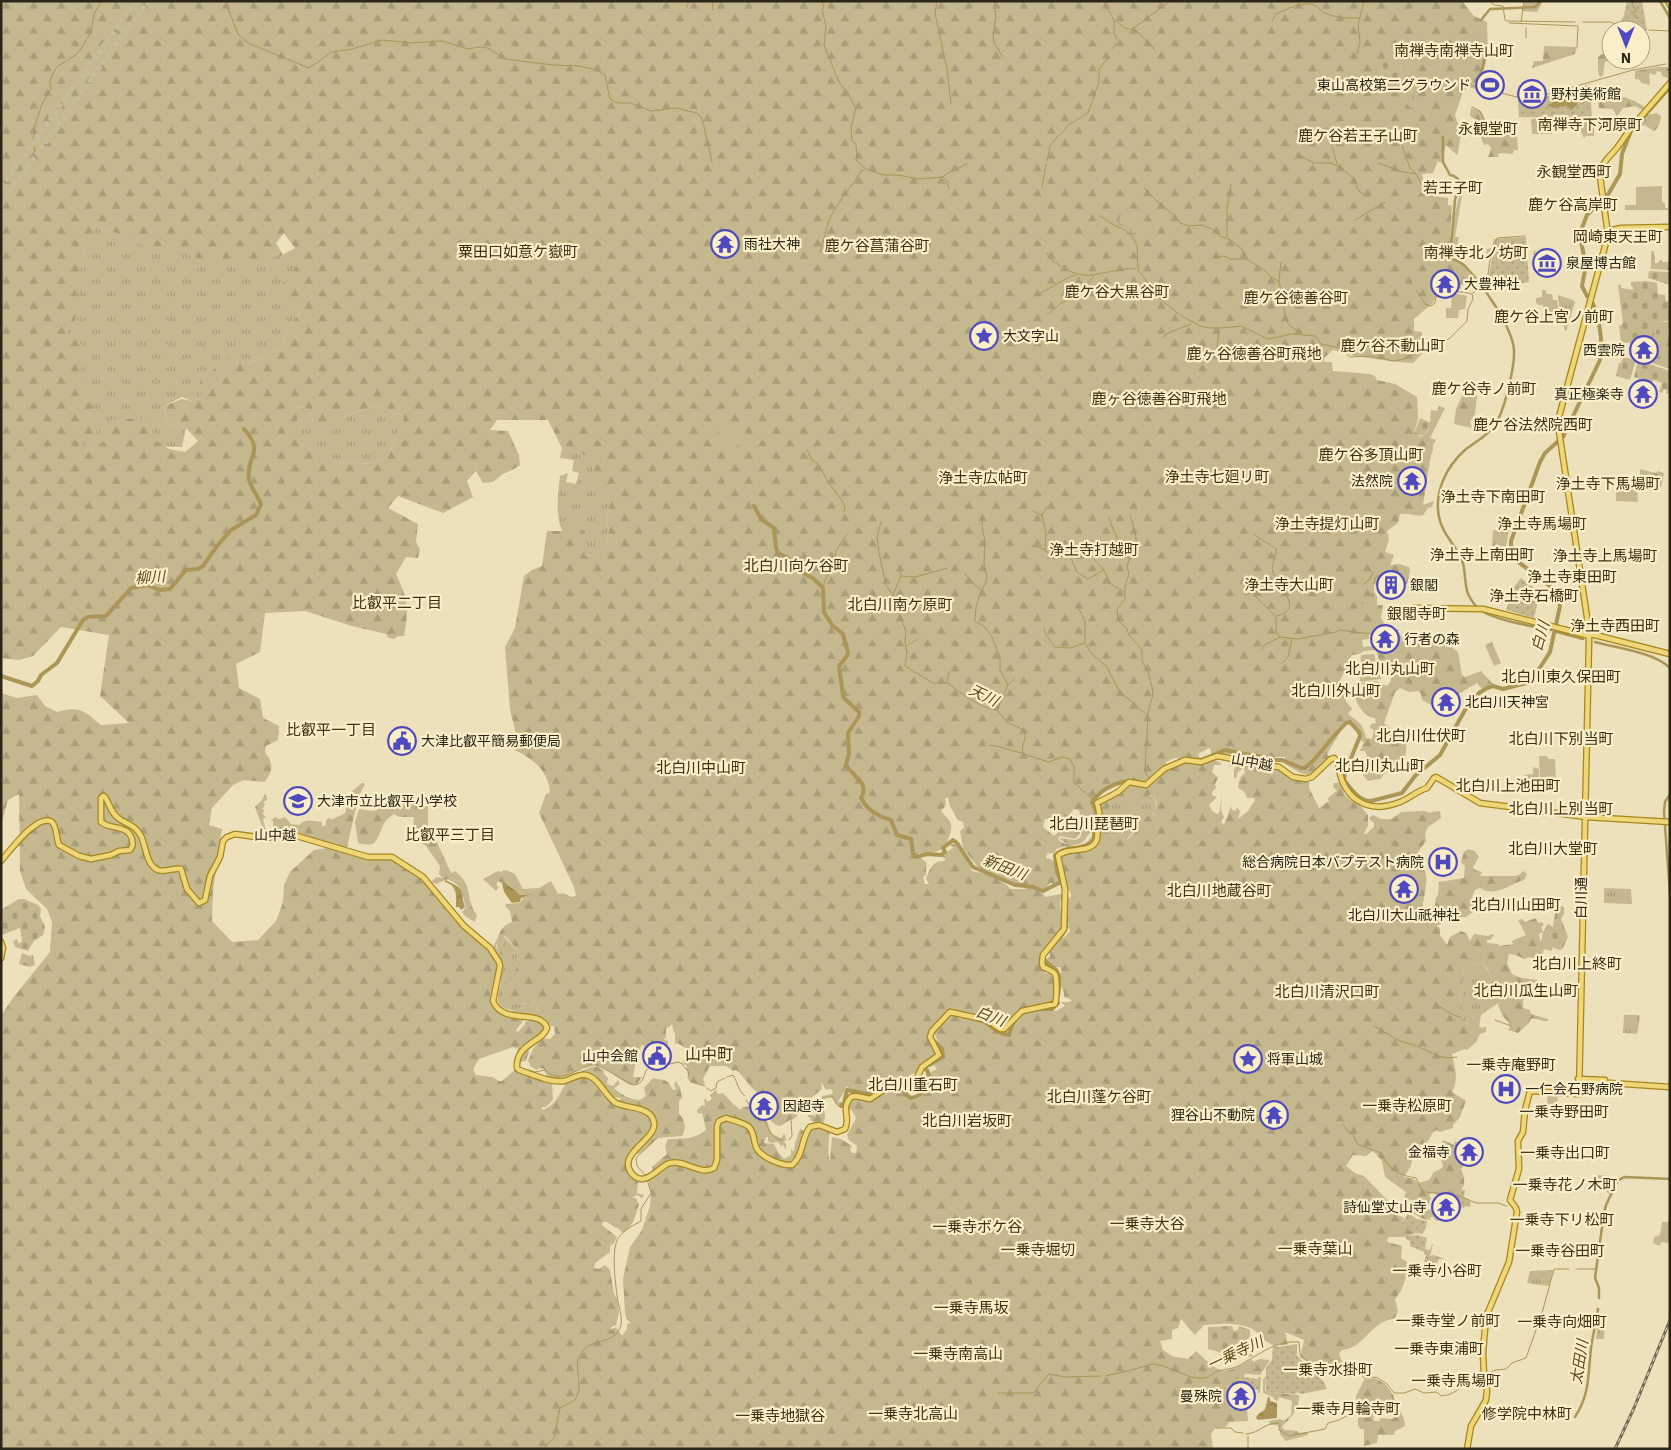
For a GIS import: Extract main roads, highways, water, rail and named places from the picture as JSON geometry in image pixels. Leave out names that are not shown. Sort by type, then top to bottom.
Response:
[{"type":"main road","points":[[1668,1],[1670,5]]},
{"type":"main road","name":"白川通","points":[[1467,1449],[1471,1426],[1486,1400],[1488,1391],[1484,1374],[1483,1353],[1486,1317],[1509,1262],[1517,1212],[1510,1200],[1519,1169],[1518,1141],[1523,1132],[1525,1110],[1530,1091],[1578,1094],[1587,635],[1559,441],[1559,417],[1608,235],[1600,176],[1603,164],[1670,83]]},
{"type":"main road","points":[[1608,231],[1621,228],[1670,227]]},
{"type":"main road","points":[[1414,608],[1490,611],[1587,635],[1595,635],[1670,655]]},
{"type":"main road","name":"山中越","points":[[1,861],[33,826],[45,820],[50,821],[54,825],[59,845],[84,858],[99,858],[119,851],[130,850],[133,844],[127,832],[118,827],[104,825],[101,822],[100,798],[103,796],[106,796],[117,817],[138,831],[149,861],[153,866],[158,870],[165,871],[181,869],[186,889],[199,903],[205,900],[210,876],[220,857],[223,841],[235,834],[264,838],[286,834],[298,835],[368,857],[387,856],[397,858],[423,877],[464,926],[490,948],[496,956],[500,966],[493,1001],[498,1009],[508,1015],[539,1019],[546,1024],[547,1031],[524,1048],[516,1066],[519,1070],[564,1081],[587,1075],[592,1077],[616,1103],[643,1110],[652,1116],[654,1130],[632,1154],[629,1160],[633,1175],[646,1177],[655,1174],[673,1162],[706,1170],[714,1168],[717,1160],[716,1126],[719,1121],[726,1118],[747,1126],[754,1134],[755,1145],[761,1154],[782,1165],[792,1165],[799,1158],[806,1131],[810,1126],[819,1125],[837,1132],[845,1129],[847,1122],[845,1108],[849,1099],[854,1096],[870,1099],[888,1087],[913,1086],[922,1067],[939,1055],[930,1034],[947,1013],[950,1012],[987,1020],[1000,1029],[1004,1029],[1022,1011],[1055,1004],[1058,994],[1055,987],[1056,976],[1052,971],[1043,967],[1042,959],[1048,948],[1064,929],[1065,889],[1057,858],[1064,852],[1092,846],[1097,840],[1100,819],[1097,803],[1118,792],[1126,783],[1146,785],[1164,769],[1185,760],[1201,762],[1217,756],[1263,766],[1279,767],[1293,777],[1309,779],[1334,758],[1338,762],[1341,780],[1355,800],[1365,805],[1382,806],[1398,803],[1416,792],[1428,788],[1435,778],[1480,803],[1584,816]]},
{"type":"main road","points":[[1584,816],[1665,822]]},
{"type":"main road","points":[[1,942],[3,948],[1,958]]},
{"type":"main road","points":[[1578,1079],[1670,1085]]},
{"type":"water","points":[[1569,98],[1577,100],[1577,105],[1571,110],[1567,106],[1553,108],[1547,105]]},
{"type":"water","points":[[446,878],[447,881],[460,888],[465,907],[461,910],[459,907],[456,907],[454,889],[445,882]]},
{"type":"water","points":[[505,882],[520,895],[531,894],[521,898],[520,902],[512,903],[504,892],[502,883]]},
{"type":"water","name":"曼殊院","points":[[1268,1397],[1270,1401],[1277,1403],[1277,1418],[1258,1420],[1256,1418],[1265,1409]]},
{"type":"waterway","points":[[37,160],[33,141],[35,125],[42,104],[51,89],[50,81],[53,73],[58,66],[76,55],[80,50],[91,32],[94,14],[102,1]]},
{"type":"waterway","points":[[225,1],[238,34],[248,43],[309,68],[332,52],[352,49],[382,40],[411,43],[442,41],[468,49],[488,48],[505,59],[579,66],[596,70],[605,75],[610,99],[618,103],[631,103],[651,111],[676,108],[696,113],[702,118],[712,162]]},
{"type":"waterway","points":[[687,7],[689,1]]},
{"type":"waterway","points":[[712,1],[713,10]]},
{"type":"waterway","points":[[822,1],[826,27],[824,45],[839,82],[848,93],[856,109],[851,127],[852,141],[856,144],[857,161],[866,169],[883,175],[898,175],[919,179],[943,177],[967,164]]},
{"type":"waterway","points":[[937,1],[935,13],[947,69],[951,104]]},
{"type":"waterway","points":[[994,1],[996,17],[993,35],[994,43],[1003,57]]},
{"type":"waterway","points":[[1103,1],[1114,20],[1114,32],[1117,40]]},
{"type":"waterway","points":[[1357,54],[1360,42],[1358,25],[1364,1]]},
{"type":"waterway","points":[[1489,1],[1494,5],[1503,6],[1505,20],[1507,21],[1575,22]]},
{"type":"waterway","points":[[1521,22],[1524,1]]},
{"type":"waterway","points":[[1481,20],[1490,9],[1535,7],[1541,1]]},
{"type":"waterway","points":[[1660,1],[1670,18]]},
{"type":"waterway","points":[[1132,29],[1168,3]]},
{"type":"waterway","points":[[1272,21],[1276,14],[1302,4],[1311,4],[1325,13],[1343,18],[1359,18]]},
{"type":"waterway","points":[[1632,4],[1636,11],[1635,13]]},
{"type":"waterway","points":[[1114,20],[1125,28],[1137,31],[1154,49]]},
{"type":"waterway","points":[[1583,22],[1601,22]]},
{"type":"waterway","points":[[1509,23],[1578,26],[1577,47]]},
{"type":"waterway","points":[[1526,28],[1526,38]]},
{"type":"waterway","points":[[1651,30],[1670,31]]},
{"type":"waterway","points":[[1112,49],[1116,44]]},
{"type":"waterway","points":[[1475,81],[1482,69],[1485,55]]},
{"type":"waterway","points":[[1047,161],[1050,146],[1056,138],[1067,126],[1088,113],[1099,82],[1099,69],[1109,57]]},
{"type":"waterway","points":[[1469,85],[1517,97],[1534,98],[1633,70],[1666,64]]},
{"type":"waterway","name":"白川","points":[[1606,198],[1620,174],[1622,154],[1631,131],[1670,87]]},
{"type":"waterway","points":[[1472,107],[1480,111],[1485,122]]},
{"type":"waterway","points":[[1443,137],[1443,162],[1450,175],[1458,179],[1459,183],[1455,200],[1450,256],[1465,266],[1487,294],[1508,329],[1512,340],[1514,357],[1508,390],[1498,420],[1488,433],[1458,457],[1447,472],[1438,498],[1439,517],[1443,529],[1462,560],[1468,594],[1477,608],[1497,618],[1551,630]]},
{"type":"waterway","points":[[1330,139],[1337,164]]},
{"type":"waterway","points":[[1402,145],[1410,168],[1422,185],[1431,187]]},
{"type":"waterway","points":[[1297,154],[1314,163],[1331,163],[1342,168],[1356,181],[1360,192],[1367,196]]},
{"type":"waterway","points":[[1378,163],[1403,172],[1416,174]]},
{"type":"waterway","points":[[1042,188],[1046,164]]},
{"type":"waterway","points":[[820,252],[832,214],[861,171],[865,169]]},
{"type":"waterway","points":[[943,177],[947,181],[949,189]]},
{"type":"waterway","points":[[1227,237],[1227,208],[1231,184]]},
{"type":"waterway","points":[[1439,185],[1457,188]]},
{"type":"waterway","points":[[1144,188],[1175,216],[1180,223],[1190,226],[1201,225],[1212,229],[1242,249],[1246,258]]},
{"type":"waterway","points":[[1355,220],[1385,202]]},
{"type":"waterway","name":"白川","points":[[1580,233],[1587,215],[1593,209]]},
{"type":"waterway","points":[[1100,216],[1132,236],[1137,246],[1138,270],[1160,299],[1180,315],[1200,326],[1210,328],[1241,326],[1268,339],[1292,334],[1315,336],[1321,344],[1340,348],[1350,357],[1371,356],[1393,361],[1404,359],[1433,345],[1441,344]]},
{"type":"waterway","points":[[1473,293],[1478,289],[1486,287],[1491,254],[1497,238],[1525,236]]},
{"type":"waterway","name":"白川","points":[[1580,237],[1586,265],[1582,286],[1587,296]]},
{"type":"waterway","points":[[1535,251],[1535,258]]},
{"type":"waterway","points":[[1047,253],[1056,263],[1079,274],[1092,275],[1135,269]]},
{"type":"waterway","points":[[1214,257],[1224,256],[1230,259],[1246,259],[1279,281],[1286,319],[1289,325],[1302,334]]},
{"type":"waterway","points":[[1279,281],[1281,262]]},
{"type":"waterway","points":[[1039,294],[1076,275]]},
{"type":"waterway","points":[[1049,313],[1061,303],[1075,297],[1094,276]]},
{"type":"waterway","points":[[1416,290],[1426,305],[1431,306],[1435,303],[1436,297],[1444,293],[1472,294]]},
{"type":"waterway","points":[[1445,341],[1467,321],[1468,309],[1473,299],[1472,294]]},
{"type":"waterway","name":"白川","points":[[1211,756],[1225,750],[1259,756],[1270,760],[1282,760],[1305,768],[1346,723],[1350,722],[1359,732],[1360,736],[1344,780],[1359,797],[1371,801],[1402,793],[1415,776],[1440,755],[1465,710],[1479,693],[1493,686],[1503,689],[1532,680],[1550,652],[1560,606],[1553,590],[1548,584],[1514,558],[1511,551],[1511,541],[1540,462],[1545,453],[1563,437],[1600,360],[1601,338],[1598,316],[1593,304]]},
{"type":"waterway","points":[[1168,333],[1191,324]]},
{"type":"waterway","points":[[1217,348],[1219,329]]},
{"type":"waterway","points":[[1163,337],[1168,333]]},
{"type":"waterway","name":"柳川","points":[[1,676],[32,686],[41,675],[57,663],[83,620],[88,617],[106,616],[131,588],[147,585],[160,590],[170,589],[186,570],[198,569],[203,566],[231,530],[256,515],[261,504],[252,488],[249,472],[254,444],[244,429]]},
{"type":"waterway","points":[[807,450],[812,460],[819,465],[828,482],[843,502],[844,512]]},
{"type":"waterway","name":"新田川","points":[[754,506],[761,519],[774,528],[778,553],[793,561],[800,571],[814,579],[823,588],[824,612],[832,625],[843,634],[848,653],[839,666],[843,695],[859,712],[859,716],[848,733],[849,754],[846,765],[860,780],[863,788],[861,798],[870,810],[891,820],[897,835],[911,839],[913,853],[916,857],[927,854],[941,855],[945,852],[943,848],[953,840],[973,867],[1015,885],[1033,887],[1043,891],[1061,882]]},
{"type":"waterway","points":[[1047,507],[1042,515],[1046,534],[1045,551],[1054,556],[1070,556],[1077,572],[1088,579],[1104,570]]},
{"type":"waterway","points":[[1033,511],[1042,515]]},
{"type":"waterway","points":[[982,515],[985,541],[984,563],[987,577],[976,607],[975,621],[985,627],[992,637],[1000,657],[1000,670],[1008,685]]},
{"type":"waterway","points":[[1130,515],[1136,544],[1134,555],[1130,559]]},
{"type":"waterway","points":[[1109,517],[1115,534],[1129,559],[1125,599],[1117,609],[1118,620],[1142,650],[1142,661],[1148,672],[1153,695],[1148,716]]},
{"type":"waterway","name":"天川","points":[[881,522],[877,537],[879,553],[886,585],[895,598],[906,631],[907,653],[905,666],[933,683],[948,683],[971,700],[997,710],[1007,722],[1024,730],[1023,754],[1049,762],[1062,757],[1070,759],[1074,766],[1074,783],[1094,800]]},
{"type":"waterway","points":[[823,588],[825,580],[833,567],[836,551],[847,534]]},
{"type":"waterway","points":[[1255,535],[1276,549],[1272,566],[1273,572],[1290,603],[1289,608],[1277,616]]},
{"type":"waterway","points":[[1032,546],[1045,550]]},
{"type":"waterway","points":[[1094,559],[1104,570],[1111,584],[1124,592]]},
{"type":"waterway","points":[[893,595],[901,576],[915,577],[948,568]]},
{"type":"waterway","points":[[900,570],[901,576]]},
{"type":"waterway","points":[[1364,584],[1370,579],[1373,572]]},
{"type":"waterway","points":[[1374,584],[1375,578],[1383,573]]},
{"type":"waterway","points":[[965,574],[980,590]]},
{"type":"waterway","points":[[1382,574],[1384,580]]},
{"type":"waterway","points":[[1250,585],[1252,593],[1276,617],[1276,632],[1280,637],[1297,639],[1339,630],[1371,634],[1398,630]]},
{"type":"waterway","points":[[1245,595],[1251,593]]},
{"type":"waterway","points":[[1371,597],[1375,595]]},
{"type":"waterway","points":[[1077,605],[1085,621],[1085,643],[1091,653],[1107,667],[1119,691],[1148,716],[1145,769],[1146,774],[1151,779]]},
{"type":"waterway","points":[[1044,629],[1055,647],[1071,648],[1084,643]]},
{"type":"waterway","points":[[1557,632],[1583,639]]},
{"type":"waterway","points":[[1262,650],[1263,646],[1280,637]]},
{"type":"waterway","points":[[907,646],[916,640]]},
{"type":"waterway","points":[[1282,663],[1288,657],[1292,640]]},
{"type":"waterway","points":[[1595,642],[1645,654],[1670,668]]},
{"type":"waterway","points":[[947,683],[949,672]]},
{"type":"waterway","points":[[997,710],[1008,685],[1014,679]]},
{"type":"waterway","points":[[989,745],[1022,753]]},
{"type":"waterway","name":"白川","points":[[1063,886],[1057,872],[1055,855],[1064,850],[1086,845],[1094,839],[1094,824],[1097,814],[1092,802],[1100,793],[1112,786],[1119,783],[1138,782]]},
{"type":"waterway","points":[[1670,794],[1665,802],[1664,812],[1670,894]]},
{"type":"waterway","name":"白川","points":[[1058,939],[1065,929],[1066,916]]},
{"type":"waterway","name":"白川","points":[[1043,957],[1045,962],[1057,971],[1059,977],[1058,996]]},
{"type":"waterway","name":"白川","points":[[1041,1009],[1052,1009],[1058,1003]]},
{"type":"waterway","points":[[1437,1006],[1455,1016],[1461,1017]]},
{"type":"waterway","name":"白川","points":[[979,1020],[999,1032],[1009,1035],[1016,1019]]},
{"type":"waterway","points":[[1495,1020],[1511,1026]]},
{"type":"waterway","points":[[1374,1026],[1400,1041],[1417,1046],[1438,1056],[1447,1058],[1457,1057]]},
{"type":"waterway","name":"白川","points":[[841,1106],[844,1103],[847,1090],[872,1095],[889,1082],[900,1083],[906,1095],[911,1098],[921,1094],[927,1086],[929,1077],[925,1067],[943,1057],[942,1049],[932,1039]]},
{"type":"waterway","points":[[670,1064],[678,1062],[683,1064],[683,1066]]},
{"type":"waterway","points":[[528,1070],[535,1072],[545,1070],[551,1074],[563,1076],[594,1063],[633,1085],[641,1082],[647,1069]]},
{"type":"waterway","points":[[650,1067],[657,1063],[667,1065]]},
{"type":"waterway","points":[[684,1067],[689,1072],[688,1077],[691,1082],[705,1086]]},
{"type":"waterway","points":[[727,1077],[733,1075],[739,1089],[745,1096]]},
{"type":"waterway","points":[[707,1088],[711,1091],[716,1088],[717,1082],[725,1078]]},
{"type":"waterway","points":[[789,1140],[792,1136],[791,1120],[803,1110],[816,1105],[827,1097],[833,1097],[838,1106],[841,1106]]},
{"type":"waterway","points":[[746,1100],[750,1106],[759,1108],[765,1114],[766,1123],[773,1136],[777,1139],[786,1140]]},
{"type":"waterway","points":[[1343,1124],[1349,1133],[1353,1134],[1357,1144],[1381,1153],[1387,1164],[1395,1171],[1416,1178],[1423,1192]]},
{"type":"waterway","points":[[646,1176],[637,1166],[636,1158],[657,1138]]},
{"type":"waterway","name":"太田川","points":[[1599,1298],[1599,1288],[1595,1278],[1604,1213],[1618,1180],[1625,1177],[1670,1179]]},
{"type":"waterway","points":[[545,1449],[547,1444],[554,1438],[560,1408],[575,1400],[579,1387],[578,1360],[582,1352],[590,1345],[613,1337],[620,1328],[621,1319],[614,1259],[616,1242],[621,1234],[641,1221],[641,1209],[651,1193],[647,1179]]},
{"type":"waterway","points":[[1425,1192],[1457,1195],[1476,1203],[1498,1203],[1507,1206]]},
{"type":"waterway","name":"一乗寺川","points":[[1485,1374],[1506,1369],[1512,1363],[1526,1358],[1542,1313],[1554,1269],[1569,1269]]},
{"type":"waterway","name":"一乗寺川","points":[[1577,1269],[1596,1269]]},
{"type":"waterway","name":"太田川","points":[[1575,1417],[1586,1392],[1598,1309]]},
{"type":"waterway","name":"一乗寺川","points":[[1105,1376],[1154,1364],[1192,1377],[1205,1378],[1216,1372],[1237,1366],[1282,1343],[1290,1342],[1299,1342],[1300,1354],[1310,1363],[1323,1367],[1331,1360],[1336,1360],[1346,1369],[1359,1371],[1365,1379],[1378,1378],[1387,1384],[1394,1393],[1404,1393],[1415,1389],[1424,1393],[1437,1392],[1441,1396],[1450,1394],[1473,1378],[1482,1376]]},
{"type":"waterway","name":"一乗寺川","points":[[998,1393],[1033,1393],[1049,1374],[1065,1377],[1101,1376]]},
{"type":"waterway","points":[[1280,1425],[1279,1430],[1289,1436],[1325,1429],[1328,1423],[1339,1420],[1354,1412],[1372,1406],[1392,1403],[1393,1395]]},
{"type":"waterway","points":[[1246,1434],[1255,1432],[1270,1424],[1279,1423]]},
{"type":"waterway","points":[[1216,1428],[1231,1428],[1235,1432],[1243,1433]]},
{"type":"waterway","points":[[1248,1436],[1248,1449]]},
{"type":"tunnel","points":[[1,187],[136,1]]},
{"type":"tunnel","points":[[1,204],[148,1]]},
{"type":"railway","points":[[1615,1449],[1670,1320]]},
{"type":"place","name":"東山高校第二グラウンド","points":[[1490,85]]},
{"type":"place","name":"野村美術館","points":[[1532,94]]},
{"type":"place","name":"雨社大神","points":[[725,244]]},
{"type":"place","name":"泉屋博古館","points":[[1547,263]]},
{"type":"place","name":"大豊神社","points":[[1445,284]]},
{"type":"place","name":"大文字山","points":[[984,336]]},
{"type":"place","name":"西雲院","points":[[1644,350]]},
{"type":"place","name":"真正極楽寺","points":[[1643,394]]},
{"type":"place","name":"法然院","points":[[1412,481]]},
{"type":"place","name":"銀閣","points":[[1391,585]]},
{"type":"place","name":"行者の森","points":[[1385,639]]},
{"type":"place","name":"北白川天神宮","points":[[1446,702]]},
{"type":"place","name":"大津比叡平簡易郵便局","points":[[402,741]]},
{"type":"place","name":"大津市立比叡平小学校","points":[[298,801]]},
{"type":"place","name":"総合病院日本バプテスト病院","points":[[1443,862]]},
{"type":"place","name":"北白川大山祇神社","points":[[1404,889]]},
{"type":"place","name":"山中会館","points":[[657,1056]]},
{"type":"place","name":"将軍山城","points":[[1248,1059]]},
{"type":"place","name":"一仁会石野病院","points":[[1506,1089]]},
{"type":"place","name":"因超寺","points":[[764,1106]]},
{"type":"place","name":"狸谷山不動院","points":[[1274,1115]]},
{"type":"place","name":"金福寺","points":[[1469,1152]]},
{"type":"place","name":"詩仙堂丈山寺","points":[[1446,1207]]},
{"type":"place","name":"曼殊院","points":[[1241,1396]]},
{"type":"district","name":"南禅寺南禅寺山町","points":[[1454,50]]},
{"type":"district","name":"南禅寺下河原町","points":[[1590,124]]},
{"type":"district","name":"永観堂町","points":[[1488,128]]},
{"type":"district","name":"鹿ケ谷若王子山町","points":[[1358,135]]},
{"type":"district","name":"永観堂西町","points":[[1574,171]]},
{"type":"district","name":"若王子町","points":[[1453,187]]},
{"type":"district","name":"鹿ケ谷高岸町","points":[[1573,204]]},
{"type":"district","name":"岡崎東天王町","points":[[1618,236]]},
{"type":"district","name":"鹿ケ谷菖蒲谷町","points":[[877,245]]},
{"type":"district","name":"粟田口如意ケ嶽町","points":[[518,251]]},
{"type":"district","name":"南禅寺北ノ坊町","points":[[1476,252]]},
{"type":"district","name":"鹿ケ谷大黒谷町","points":[[1117,291]]},
{"type":"district","name":"鹿ケ谷徳善谷町","points":[[1296,297]]},
{"type":"district","name":"鹿ケ谷上宮ノ前町","points":[[1554,316]]},
{"type":"district","name":"鹿ケ谷不動山町","points":[[1393,345]]},
{"type":"district","name":"鹿ヶ谷徳善谷町飛地","points":[[1254,353]]},
{"type":"district","name":"鹿ケ谷寺ノ前町","points":[[1484,388]]},
{"type":"district","name":"鹿ヶ谷徳善谷町飛地","points":[[1159,398]]},
{"type":"district","name":"鹿ケ谷法然院西町","points":[[1533,424]]},
{"type":"district","name":"鹿ケ谷多頂山町","points":[[1371,454]]},
{"type":"district","name":"浄土寺七廻リ町","points":[[1217,476]]},
{"type":"district","name":"浄土寺広帖町","points":[[983,477]]},
{"type":"district","name":"浄土寺下馬場町","points":[[1608,483]]},
{"type":"district","name":"浄土寺下南田町","points":[[1493,496]]},
{"type":"district","name":"浄土寺提灯山町","points":[[1327,523]]},
{"type":"district","name":"浄土寺馬場町","points":[[1542,523]]},
{"type":"district","name":"浄土寺打越町","points":[[1094,549]]},
{"type":"district","name":"浄土寺上南田町","points":[[1482,554]]},
{"type":"district","name":"浄土寺上馬場町","points":[[1605,555]]},
{"type":"district","name":"北白川向ケ谷町","points":[[796,565]]},
{"type":"district","name":"浄土寺東田町","points":[[1572,576]]},
{"type":"district","name":"浄土寺大山町","points":[[1289,584]]},
{"type":"district","name":"浄土寺石橋町","points":[[1534,595]]},
{"type":"district","name":"比叡平二丁目","points":[[397,602]]},
{"type":"district","name":"北白川南ケ原町","points":[[900,604]]},
{"type":"district","name":"銀閣寺町","points":[[1417,613]]},
{"type":"district","name":"浄土寺西田町","points":[[1615,625]]},
{"type":"district","name":"北白川丸山町","points":[[1390,668]]},
{"type":"district","name":"北白川東久保田町","points":[[1561,676]]},
{"type":"district","name":"北白川外山町","points":[[1336,690]]},
{"type":"district","name":"比叡平一丁目","points":[[331,729]]},
{"type":"district","name":"北白川仕伏町","points":[[1421,735]]},
{"type":"district","name":"北白川下別当町","points":[[1561,738]]},
{"type":"district","name":"北白川丸山町","points":[[1380,765]]},
{"type":"district","name":"北白川中山町","points":[[701,767]]},
{"type":"district","name":"北白川上池田町","points":[[1508,785]]},
{"type":"district","name":"北白川上別当町","points":[[1561,808]]},
{"type":"district","name":"北白川琵琶町","points":[[1094,823]]},
{"type":"district","name":"比叡平三丁目","points":[[450,834]]},
{"type":"district","name":"北白川大堂町","points":[[1553,848]]},
{"type":"district","name":"北白川地蔵谷町","points":[[1219,890]]},
{"type":"district","name":"北白川山田町","points":[[1516,904]]},
{"type":"district","name":"北白川上終町","points":[[1577,963]]},
{"type":"district","name":"北白川瓜生山町","points":[[1526,990]]},
{"type":"district","name":"北白川清沢口町","points":[[1327,991]]},
{"type":"district","name":"山中町","points":[[709,1054]]},
{"type":"district","name":"一乗寺庵野町","points":[[1511,1064]]},
{"type":"district","name":"北白川重石町","points":[[913,1084]]},
{"type":"district","name":"北白川蓬ケ谷町","points":[[1099,1096]]},
{"type":"district","name":"一乗寺松原町","points":[[1407,1105]]},
{"type":"district","name":"一乗寺野田町","points":[[1564,1111]]},
{"type":"district","name":"北白川岩坂町","points":[[967,1120]]},
{"type":"district","name":"一乗寺出口町","points":[[1565,1152]]},
{"type":"district","name":"一乗寺花ノ木町","points":[[1565,1184]]},
{"type":"district","name":"一乗寺下リ松町","points":[[1562,1219]]},
{"type":"district","name":"一乗寺大谷","points":[[1147,1223]]},
{"type":"district","name":"一乗寺ボケ谷","points":[[977,1226]]},
{"type":"district","name":"一乗寺葉山","points":[[1315,1248]]},
{"type":"district","name":"一乗寺堀切","points":[[1038,1249]]},
{"type":"district","name":"一乗寺谷田町","points":[[1560,1250]]},
{"type":"district","name":"一乗寺小谷町","points":[[1437,1270]]},
{"type":"district","name":"一乗寺馬坂","points":[[971,1307]]},
{"type":"district","name":"一乗寺堂ノ前町","points":[[1448,1320]]},
{"type":"district","name":"一乗寺向畑町","points":[[1562,1321]]},
{"type":"district","name":"一乗寺東浦町","points":[[1439,1348]]},
{"type":"district","name":"一乗寺南高山","points":[[958,1353]]},
{"type":"district","name":"一乗寺水掛町","points":[[1328,1369]]},
{"type":"district","name":"一乗寺馬場町","points":[[1456,1380]]},
{"type":"district","name":"一乗寺月輪寺町","points":[[1348,1408]]},
{"type":"district","name":"一乗寺北高山","points":[[913,1413]]},
{"type":"district","name":"修学院中林町","points":[[1527,1413]]},
{"type":"district","name":"一乗寺地獄谷","points":[[780,1415]]}]
